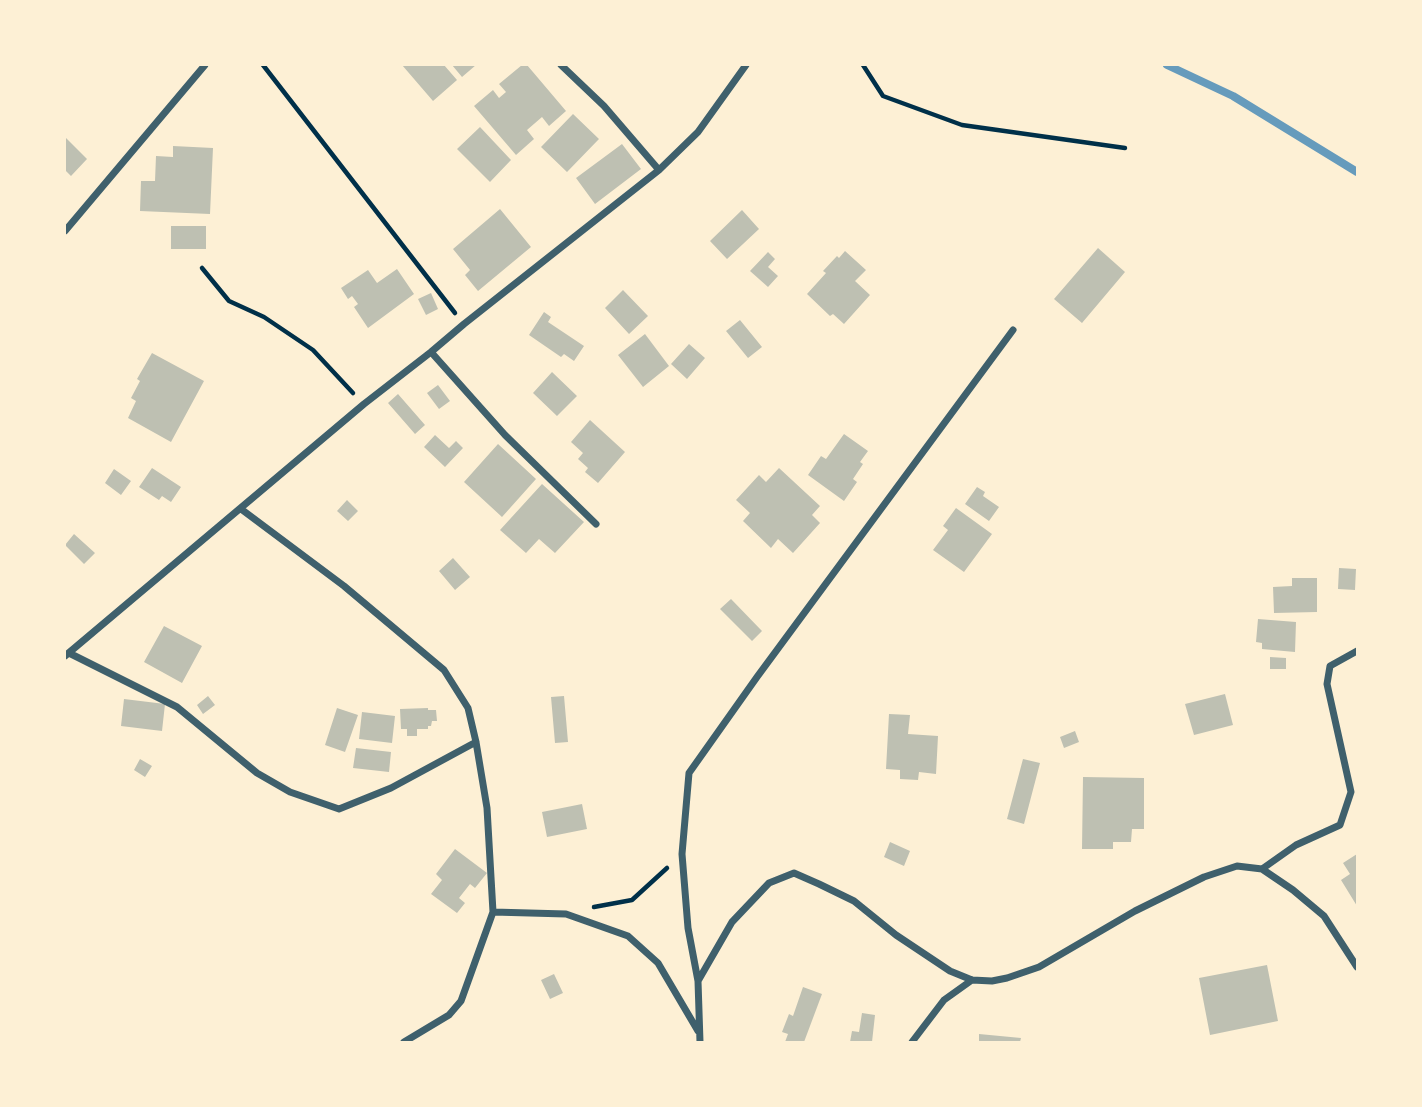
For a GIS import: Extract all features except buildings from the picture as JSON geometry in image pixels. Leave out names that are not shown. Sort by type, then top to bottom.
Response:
[{"type":"street","points":[[65,231],[205,65]]},
{"type":"street","points":[[561,65],[604,106],[659,170]]},
{"type":"street","points":[[476,742],[391,788],[339,808],[290,792],[257,773],[177,707],[67,654],[364,404],[659,170],[698,132],[746,65]]},
{"type":"street","points":[[700,1042],[698,981],[688,928],[682,854],[689,773],[1013,330]]},
{"type":"street","points":[[431,352],[505,435],[596,524]]},
{"type":"street","points":[[241,509],[344,586],[444,670],[468,708],[487,808],[493,912],[461,1001],[449,1015],[404,1042]]},
{"type":"street","points":[[1262,869],[1296,845],[1340,825],[1351,792],[1327,684],[1330,666],[1357,651]]},
{"type":"street","points":[[698,981],[732,922],[769,883],[793,873],[854,901],[887,929],[950,971],[972,980],[992,981],[1039,967],[1124,917],[1204,877],[1237,866],[1262,869],[1324,916],[1357,967]]},
{"type":"street","points":[[493,912],[566,914],[628,936],[658,962],[699,1033]]},
{"type":"street","points":[[912,1042],[944,1000],[972,980]]},
{"type":"path","points":[[263,65],[464,324]]},
{"type":"path","points":[[863,65],[883,96],[962,125],[1125,148]]},
{"type":"path","points":[[202,268],[229,301],[264,317],[313,351],[364,404]]},
{"type":"path","points":[[566,914],[632,900],[682,854]]},
{"type":"waterway","points":[[1167,65],[1233,96],[1357,172]]}]
